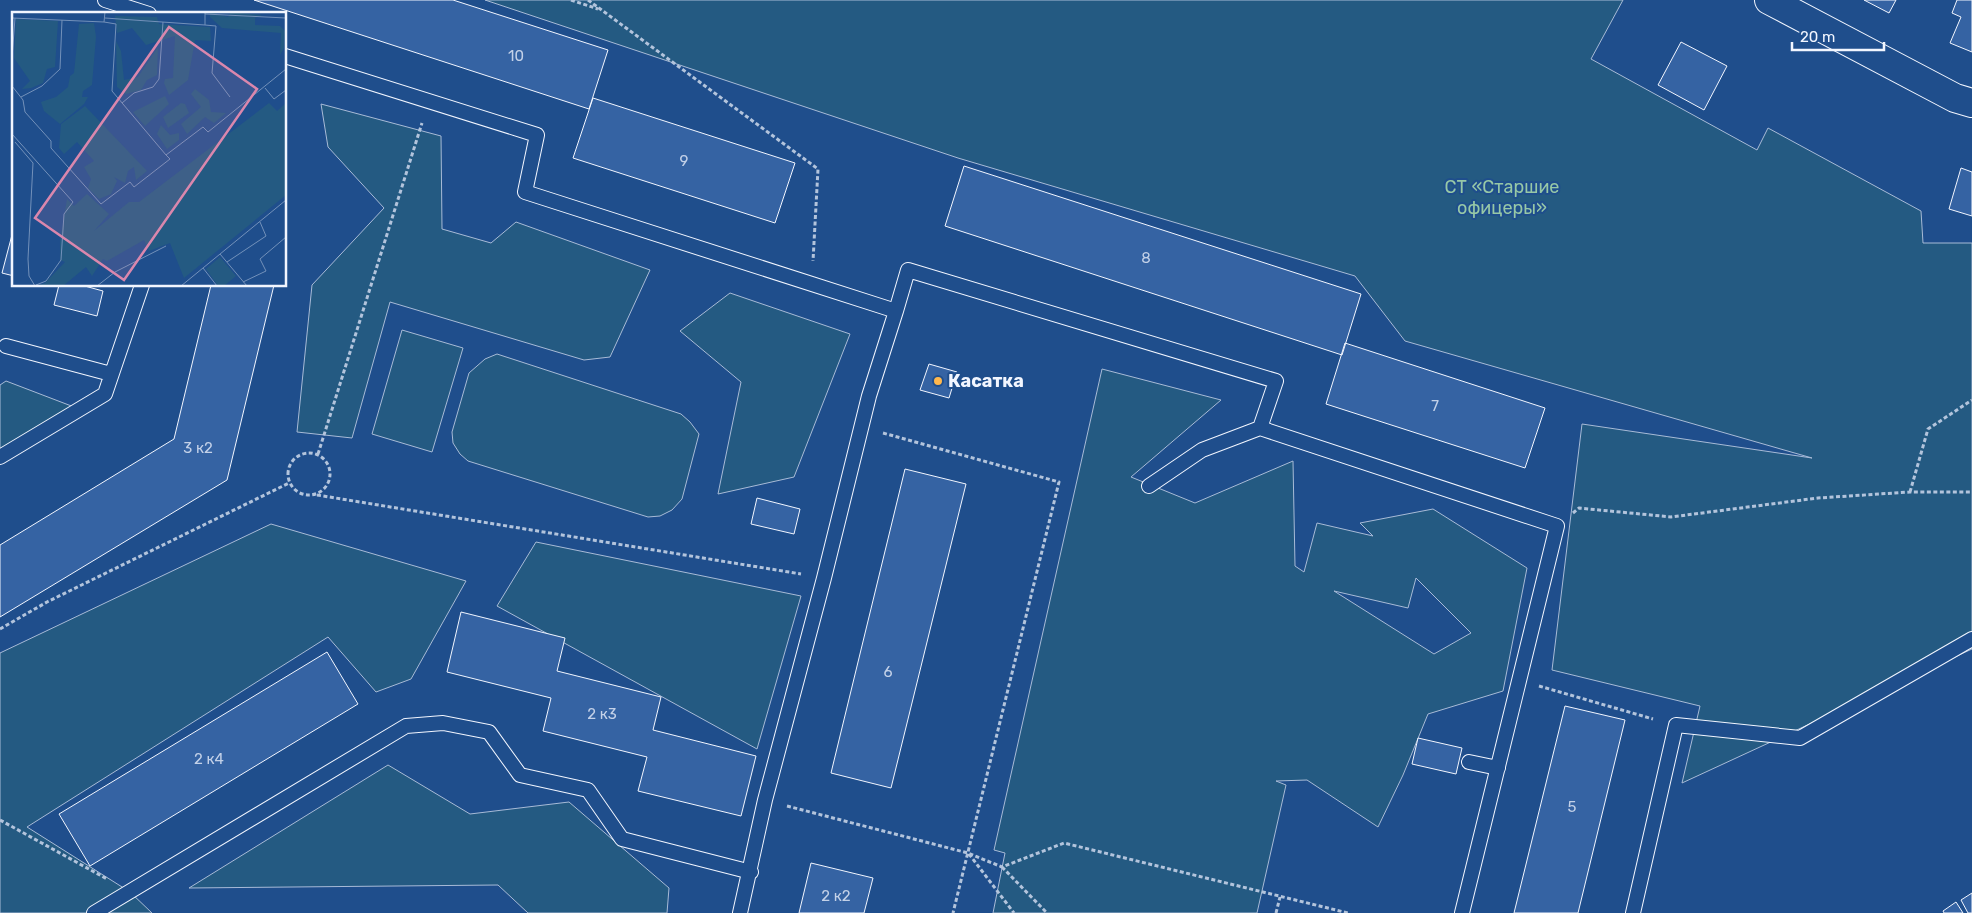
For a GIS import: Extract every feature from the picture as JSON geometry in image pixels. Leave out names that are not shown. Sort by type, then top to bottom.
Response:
[{"type":"street","points":[[1769,0],[1955,98],[1972,103]]},
{"type":"lane","points":[[105,0],[143,12]]},
{"type":"lane","points":[[286,56],[538,135],[524,192],[896,311]]},
{"type":"lane","points":[[740,913],[751,872],[765,800],[824,578],[869,396],[908,270],[1276,381],[1260,428]]},
{"type":"lane","points":[[0,457],[105,394],[142,286]]},
{"type":"lane","points":[[6,346],[111,374]]},
{"type":"lane","points":[[1149,486],[1202,450],[1260,428],[1557,526],[1462,913]]},
{"type":"lane","points":[[1633,913],[1676,725],[1800,738],[1972,640]]},
{"type":"lane","points":[[94,913],[406,726],[443,723],[489,732],[520,775],[588,790],[622,840],[751,872]]},
{"type":"lane","points":[[1469,762],[1498,768]]},
{"type":"path","points":[[571,0],[601,10]]},
{"type":"path","points":[[588,0],[818,169],[812,284]]},
{"type":"path","points":[[318,454],[429,101]]},
{"type":"path","points":[[1910,492],[1928,429],[1972,400]]},
{"type":"path","points":[[861,427],[1060,482],[953,913]]},
{"type":"path","points":[[317,495],[329,483],[329,466],[318,454],[301,454],[289,466],[289,483],[301,494],[317,495],[824,578]]},
{"type":"path","points":[[0,629],[47,602],[289,483]]},
{"type":"path","points":[[1557,526],[1579,508],[1671,517],[1818,498],[1910,492],[1972,492]]},
{"type":"path","points":[[1520,680],[1676,725]]},
{"type":"path","points":[[765,800],[968,853],[1002,867],[1047,913]]},
{"type":"path","points":[[0,820],[130,892]]},
{"type":"path","points":[[1002,867],[1064,843],[1348,913]]},
{"type":"path","points":[[968,853],[1014,913]]},
{"type":"path","points":[[1276,913],[1280,896]]},
{"type":"green space","name":"СТ «Старшие офицеры»","points":[[485,0],[1623,0],[1591,59],[1757,150],[1768,128],[1921,211],[1923,243],[1972,243],[1972,649],[1682,783],[1700,706],[1552,670],[1582,424],[1812,458],[1405,341],[1355,276],[958,158]]},
{"type":"green space","points":[[321,104],[441,136],[442,229],[491,243],[516,222],[650,270],[610,357],[584,360],[390,302],[352,438],[297,432],[312,285],[384,208],[328,147]]},
{"type":"green space","points":[[730,293],[850,334],[794,477],[718,494],[741,382],[680,331]]},
{"type":"green space","points":[[402,330],[463,348],[432,452],[372,434]]},
{"type":"green space","points":[[497,354],[681,414],[699,434],[682,499],[672,510],[660,516],[648,517],[468,461],[460,454],[453,443],[452,432],[469,373],[485,359]]},
{"type":"green space","points":[[1102,369],[1221,400],[1131,477],[1195,503],[1293,461],[1295,566],[1304,572],[1317,523],[1373,536],[1360,523],[1433,509],[1527,568],[1503,691],[1428,714],[1403,775],[1378,827],[1307,780],[1276,781],[1286,785],[1257,913],[993,913],[1005,853],[994,850]],"holes":[[[1416,578],[1471,633],[1434,654],[1334,591],[1408,608]]]},
{"type":"green space","points":[[6,381],[74,407],[0,451],[0,385]]},
{"type":"green space","points":[[271,524],[466,581],[411,679],[376,692],[328,637],[27,827],[130,892],[152,913],[0,913],[0,653]]},
{"type":"green space","points":[[536,542],[801,596],[757,749],[497,606]]},
{"type":"green space","points":[[388,765],[470,814],[569,802],[669,888],[667,913],[528,913],[498,885],[189,888]]},
{"type":"building","points":[[254,0],[453,0],[608,50],[589,109]]},
{"type":"building","points":[[1864,0],[1896,0],[1889,13]]},
{"type":"building","points":[[1957,0],[1972,0],[1972,52],[1950,43],[1961,17],[1952,13]]},
{"type":"building","points":[[1681,42],[1727,66],[1704,110],[1658,85]]},
{"type":"building","points":[[593,98],[795,163],[775,223],[573,158]]},
{"type":"building","points":[[964,166],[1361,294],[1342,355],[945,226]]},
{"type":"building","points":[[1961,168],[1972,172],[1972,216],[1949,209]]},
{"type":"building","points":[[12,235],[12,276],[2,273]]},
{"type":"building","points":[[59,286],[85,286],[103,291],[97,316],[54,305]]},
{"type":"building","points":[[211,286],[274,286],[227,480],[0,617],[0,545],[174,439]]},
{"type":"building","points":[[1345,343],[1545,408],[1525,468],[1326,404]]},
{"type":"building","name":"Касатка","points":[[929,364],[957,372],[949,398],[920,390]]},
{"type":"building","points":[[905,469],[966,484],[891,788],[831,773]]},
{"type":"building","points":[[757,498],[800,509],[794,534],[751,524]]},
{"type":"building","points":[[461,612],[565,638],[557,671],[661,697],[653,730],[756,756],[741,816],[638,791],[647,757],[543,731],[551,698],[447,672]]},
{"type":"building","points":[[327,652],[358,704],[90,866],[59,814]]},
{"type":"building","points":[[1565,706],[1625,720],[1578,913],[1514,913]]},
{"type":"building","points":[[1418,738],[1462,748],[1456,774],[1412,764]]},
{"type":"building","points":[[811,863],[873,878],[864,913],[799,913]]},
{"type":"building","points":[[1972,893],[1972,913],[1968,913],[1961,900]]},
{"type":"building","points":[[1956,902],[1963,913],[1944,913],[1943,911]]},
{"type":"place","name":"Касатка","points":[[938,381]]}]
